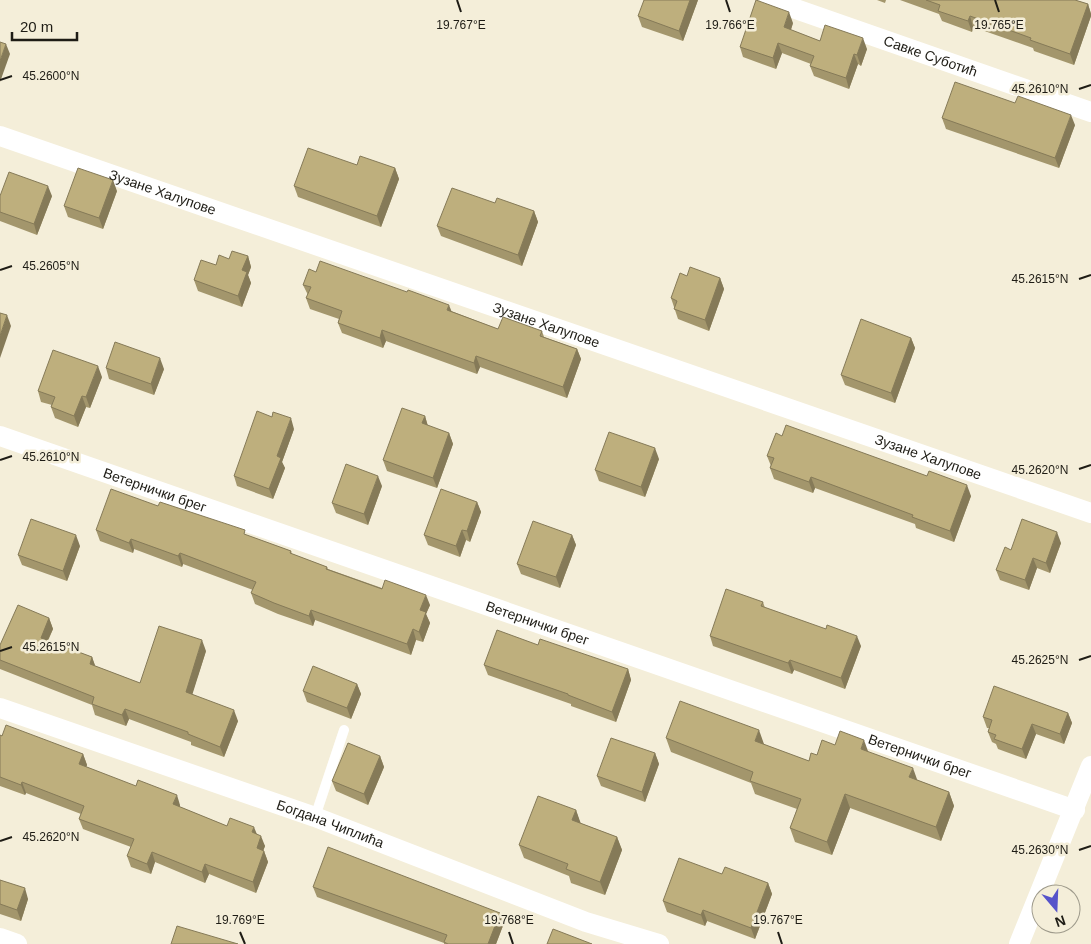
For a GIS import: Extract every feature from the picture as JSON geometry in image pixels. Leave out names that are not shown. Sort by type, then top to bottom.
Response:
[{"type":"street","name":"Савке Суботић","points":[[770,0],[1091,112]]},
{"type":"street","name":"Зузане Халупове","points":[[0,136],[1091,513]]},
{"type":"street","name":"Ветернички брег","points":[[0,436],[1075,810]]},
{"type":"street","name":"Богдана Чиплића","points":[[0,708],[315,817],[586,922],[659,944]]},
{"type":"street","points":[[1019,944],[1075,810],[1091,766]]},
{"type":"street","points":[[0,938],[17,944]]},
{"type":"lane","points":[[315,817],[344,730]]},
{"type":"building","points":[[644,0],[690,0],[679,31],[638,16]]},
{"type":"building","points":[[756,0],[789,12],[784,27],[820,41],[825,25],[863,38],[857,55],[854,54],[846,78],[810,66],[814,56],[778,43],[773,58],[740,47]]},
{"type":"building","points":[[926,0],[1075,0],[1088,4],[1070,54],[970,16],[968,21],[938,11],[940,5]]},
{"type":"building","points":[[0,42],[6,44],[0,61]]},
{"type":"building","points":[[955,82],[1015,103],[1018,96],[1071,115],[1055,158],[942,118]]},
{"type":"building","points":[[308,148],[357,165],[360,156],[395,168],[377,216],[294,186]]},
{"type":"building","points":[[78,168],[113,180],[99,218],[64,206]]},
{"type":"building","points":[[9,172],[48,186],[34,224],[0,212],[0,196]]},
{"type":"building","points":[[452,188],[495,203],[497,198],[534,211],[518,255],[437,226]]},
{"type":"building","points":[[232,251],[248,256],[242,270],[247,272],[238,296],[194,280],[201,260],[216,265],[219,255],[229,259]]},
{"type":"building","points":[[320,261],[449,305],[447,310],[498,329],[503,317],[542,331],[540,336],[577,349],[563,387],[476,356],[474,363],[382,330],[380,338],[338,323],[342,311],[306,298],[311,287],[303,285],[309,269],[316,272]]},
{"type":"building","points":[[690,267],[720,278],[705,320],[674,309],[677,301],[671,298],[680,273],[687,276]]},
{"type":"building","points":[[0,313],[7,315],[0,336]]},
{"type":"building","points":[[861,319],[911,338],[891,393],[841,375]]},
{"type":"building","points":[[115,342],[160,358],[151,384],[106,368]]},
{"type":"building","points":[[53,350],[98,366],[86,397],[82,396],[74,416],[51,407],[55,397],[38,391]]},
{"type":"building","points":[[402,408],[425,416],[422,423],[449,433],[433,478],[383,460]]},
{"type":"building","points":[[257,411],[272,417],[273,412],[291,418],[277,456],[281,458],[269,489],[234,476]]},
{"type":"building","points":[[786,425],[927,476],[929,471],[967,485],[950,531],[912,517],[913,515],[811,477],[809,482],[770,468],[774,458],[767,456],[776,433],[782,436]]},
{"type":"building","points":[[609,432],[655,448],[641,487],[595,470]]},
{"type":"building","points":[[346,464],[378,476],[364,514],[332,503]]},
{"type":"building","points":[[111,489],[158,506],[160,502],[245,530],[244,534],[291,551],[290,553],[327,567],[326,569],[382,589],[385,580],[426,595],[420,610],[426,612],[419,632],[413,629],[407,644],[311,610],[309,616],[251,593],[256,582],[180,553],[178,556],[131,539],[129,543],[96,530]]},
{"type":"building","points":[[441,489],[477,502],[467,531],[462,530],[456,546],[424,535]]},
{"type":"building","points":[[31,519],[76,535],[63,571],[18,555]]},
{"type":"building","points":[[1022,519],[1057,532],[1046,563],[1033,558],[1025,580],[996,570],[1005,547],[1011,550]]},
{"type":"building","points":[[533,521],[572,535],[556,577],[517,564]]},
{"type":"building","points":[[726,589],[763,602],[761,606],[826,629],[827,625],[857,636],[841,678],[790,660],[788,663],[710,636]]},
{"type":"building","points":[[18,605],[49,618],[41,638],[92,657],[90,664],[140,683],[159,626],[202,640],[186,692],[234,710],[220,747],[188,734],[188,732],[125,709],[122,715],[92,704],[94,697],[0,660],[0,645]]},
{"type":"building","points":[[497,630],[538,645],[540,639],[628,669],[612,712],[568,694],[484,665]]},
{"type":"building","points":[[313,666],[357,684],[347,708],[303,691]]},
{"type":"building","points":[[994,686],[1068,713],[1060,734],[1032,724],[1022,749],[994,739],[996,735],[988,732],[992,720],[983,717]]},
{"type":"building","points":[[680,701],[759,730],[755,741],[809,761],[811,753],[817,755],[822,740],[835,745],[840,731],[864,740],[861,749],[913,768],[909,777],[949,792],[936,827],[845,794],[827,842],[790,828],[801,799],[750,781],[753,772],[666,738]]},
{"type":"building","points":[[6,725],[83,754],[79,764],[136,786],[138,780],[177,795],[173,804],[227,826],[230,818],[254,827],[252,832],[261,836],[257,848],[264,851],[253,882],[205,864],[202,872],[152,852],[147,864],[127,856],[134,839],[79,819],[84,806],[22,782],[21,785],[0,777],[0,735],[2,736]]},
{"type":"building","points":[[611,738],[655,753],[642,792],[597,776]]},
{"type":"building","points":[[348,743],[380,756],[364,794],[332,781]]},
{"type":"building","points":[[538,796],[576,810],[572,820],[617,837],[600,882],[566,869],[568,864],[519,845]]},
{"type":"building","points":[[328,847],[500,913],[488,944],[448,944],[444,942],[447,935],[313,887]]},
{"type":"building","points":[[679,858],[722,874],[725,867],[768,883],[751,928],[703,910],[701,915],[663,901]]},
{"type":"building","points":[[0,880],[25,888],[17,910],[0,904]]},
{"type":"building","points":[[177,926],[238,944],[171,944]]},
{"type":"building","points":[[553,929],[592,944],[547,944]]}]
